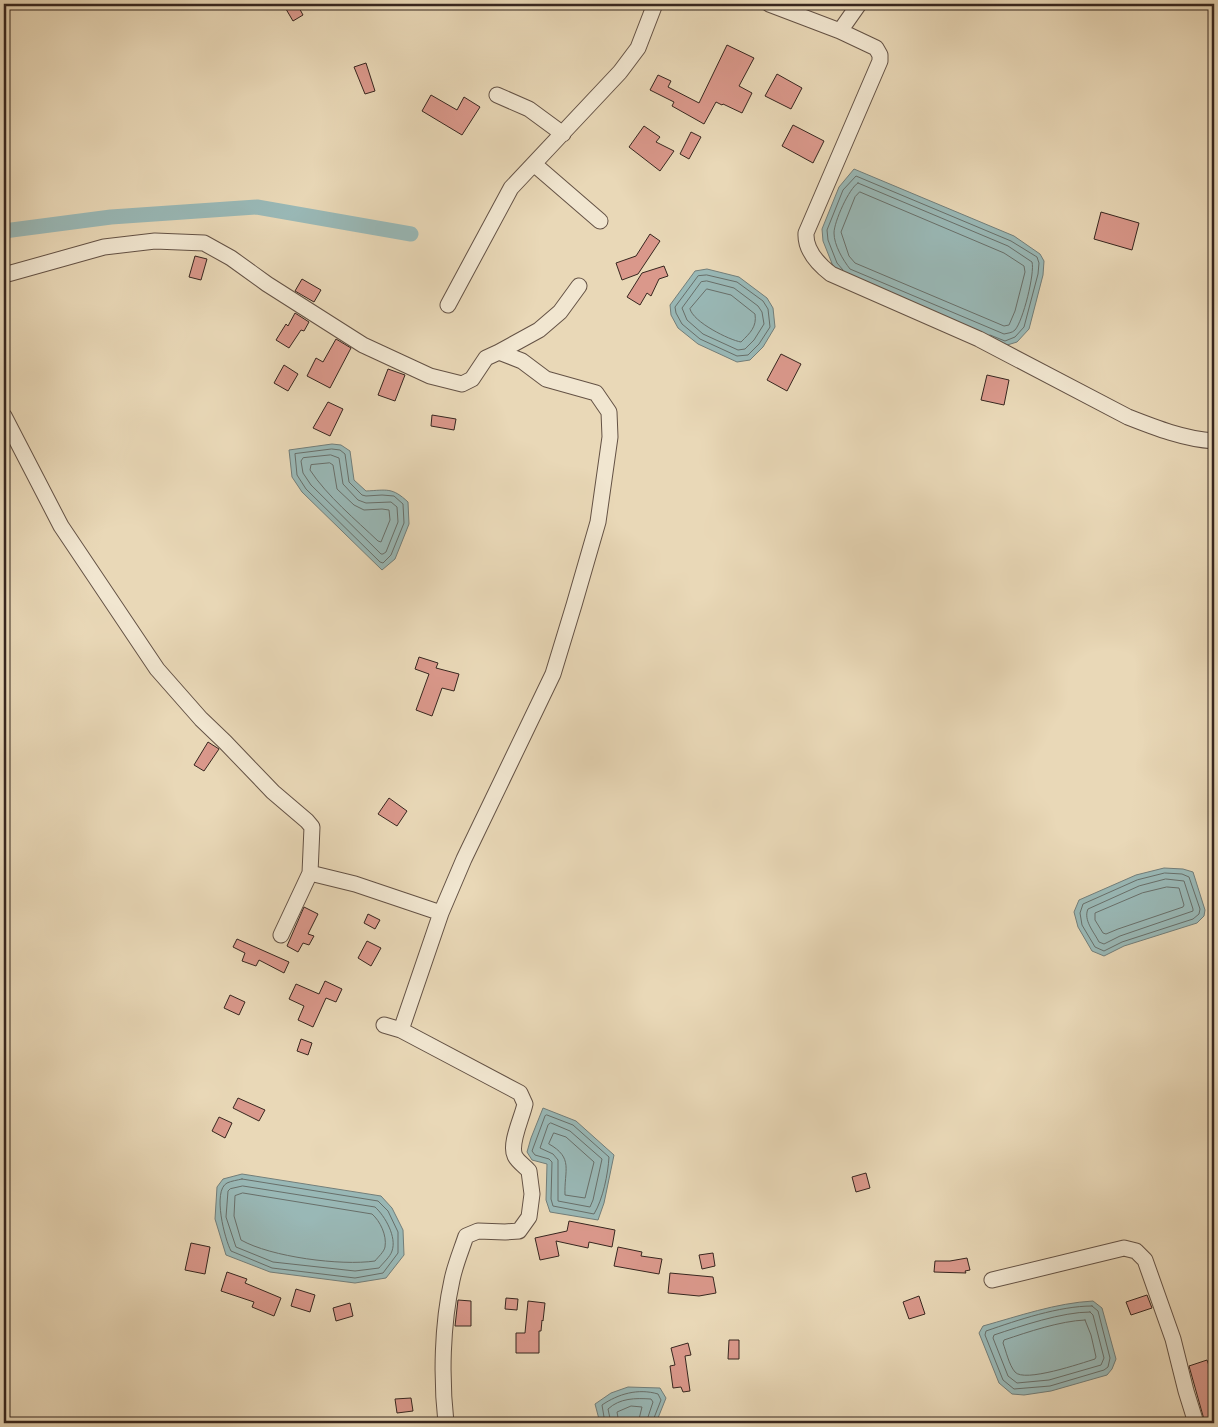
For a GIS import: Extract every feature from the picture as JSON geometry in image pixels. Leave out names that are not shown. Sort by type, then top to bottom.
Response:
[{"type":"street","points":[[448,305],[511,188],[620,72],[638,48],[655,4]]},
{"type":"street","points":[[769,4],[876,48],[880,55],[880,61],[806,233],[808,245],[814,258],[822,267],[831,274],[979,339],[1128,417],[1194,440],[1214,441]]},
{"type":"street","points":[[840,32],[859,4]]},
{"type":"street","points":[[497,95],[529,109],[563,134]]},
{"type":"street","points":[[534,164],[600,222]]},
{"type":"street","points":[[4,275],[104,247],[155,241],[204,243],[232,258],[267,284],[363,345],[430,376],[462,384],[472,379],[486,358],[539,330],[560,312],[579,286]]},
{"type":"street","points":[[401,1030],[441,913],[464,859],[553,674],[598,522],[610,437],[610,412],[596,393],[546,379],[522,361],[499,352]]},
{"type":"street","points":[[4,416],[61,526],[157,669],[202,720],[273,792],[308,821],[312,828],[310,873],[281,935]]},
{"type":"street","points":[[310,873],[364,887],[441,913]]},
{"type":"street","points":[[384,1024],[401,1030],[520,1093],[525,1104],[513,1146],[517,1159],[529,1171],[532,1194],[529,1217],[518,1231],[478,1231],[466,1236],[452,1280],[445,1321],[444,1399],[446,1423]]},
{"type":"street","points":[[992,1280],[1124,1248],[1136,1250],[1145,1260],[1166,1319],[1196,1423]]},
{"type":"water","points":[[854,169],[1014,236],[1040,254],[1044,261],[1043,275],[1029,329],[1017,342],[1004,346],[844,279],[833,266],[823,241],[822,229],[839,187]]},
{"type":"water","points":[[707,269],[739,277],[767,298],[773,308],[775,327],[763,347],[750,360],[737,362],[698,344],[678,328],[671,315],[670,305],[695,271]]},
{"type":"water","points":[[332,444],[341,445],[350,451],[354,480],[366,491],[393,492],[408,502],[409,524],[395,559],[382,570],[302,492],[292,477],[289,450]]},
{"type":"water","points":[[1164,868],[1183,869],[1193,872],[1205,910],[1204,916],[1197,923],[1124,946],[1104,956],[1092,951],[1078,927],[1074,912],[1079,900],[1136,875]]},
{"type":"water","points":[[543,1108],[576,1121],[614,1155],[604,1203],[598,1220],[550,1212],[546,1200],[547,1164],[532,1160],[527,1152]]},
{"type":"water","points":[[242,1174],[381,1196],[392,1208],[403,1230],[404,1255],[386,1278],[355,1283],[270,1272],[226,1255],[215,1219],[217,1187],[223,1179]]},
{"type":"water","points":[[1093,1301],[1102,1308],[1116,1359],[1107,1375],[1051,1391],[1024,1395],[1012,1394],[999,1383],[979,1333],[983,1326],[1051,1307]]},
{"type":"water","points":[[628,1387],[660,1388],[666,1398],[656,1423],[600,1423],[595,1404],[611,1393]]},
{"type":"building","points":[[283,4],[297,4],[303,15],[293,21]]},
{"type":"building","points":[[727,45],[754,58],[739,86],[752,93],[742,113],[716,102],[704,124],[672,106],[674,102],[650,90],[658,75],[671,81],[668,87],[699,103]]},
{"type":"building","points":[[366,63],[375,91],[365,94],[354,67]]},
{"type":"building","points":[[777,74],[802,88],[791,109],[765,96]]},
{"type":"building","points":[[431,95],[457,110],[464,97],[480,107],[462,135],[422,111]]},
{"type":"building","points":[[793,125],[824,141],[813,163],[782,146]]},
{"type":"building","points":[[644,126],[660,137],[656,142],[674,151],[660,171],[629,147]]},
{"type":"building","points":[[691,132],[701,137],[689,159],[680,154]]},
{"type":"building","points":[[1101,212],[1139,223],[1132,250],[1094,239]]},
{"type":"building","points":[[650,234],[660,241],[638,274],[622,280],[616,263],[636,256]]},
{"type":"building","points":[[195,256],[207,259],[201,280],[189,277]]},
{"type":"building","points":[[664,266],[668,276],[659,279],[651,296],[647,293],[640,305],[627,297],[642,273]]},
{"type":"building","points":[[302,279],[321,290],[314,302],[295,291]]},
{"type":"building","points":[[295,313],[309,322],[304,331],[301,330],[289,348],[276,340],[286,324],[288,326]]},
{"type":"building","points":[[336,339],[351,348],[330,388],[307,376],[316,358],[323,362]]},
{"type":"building","points":[[781,354],[801,364],[787,391],[767,380]]},
{"type":"building","points":[[284,365],[298,374],[288,391],[274,383]]},
{"type":"building","points":[[388,369],[405,375],[395,401],[378,395]]},
{"type":"building","points":[[987,375],[1009,380],[1004,405],[981,400]]},
{"type":"building","points":[[328,402],[343,409],[330,436],[313,428]]},
{"type":"building","points":[[432,415],[456,419],[454,430],[431,426]]},
{"type":"building","points":[[419,657],[438,663],[436,668],[459,674],[454,691],[442,688],[432,716],[416,710],[429,674],[415,669]]},
{"type":"building","points":[[208,742],[219,749],[204,771],[194,765]]},
{"type":"building","points":[[389,798],[407,811],[397,826],[378,814]]},
{"type":"building","points":[[304,907],[318,914],[308,934],[314,936],[309,945],[303,943],[298,952],[287,946]]},
{"type":"building","points":[[368,914],[380,920],[375,929],[364,923]]},
{"type":"building","points":[[237,939],[289,962],[284,973],[259,960],[256,966],[242,961],[245,953],[233,947]]},
{"type":"building","points":[[367,941],[381,948],[371,966],[358,958]]},
{"type":"building","points":[[325,981],[342,989],[336,1002],[326,998],[313,1027],[298,1020],[304,1006],[289,999],[296,984],[319,994]]},
{"type":"building","points":[[230,995],[245,1002],[239,1015],[224,1008]]},
{"type":"building","points":[[301,1039],[312,1043],[308,1055],[297,1051]]},
{"type":"building","points":[[238,1098],[265,1110],[259,1121],[233,1108]]},
{"type":"building","points":[[219,1117],[232,1123],[225,1138],[212,1131]]},
{"type":"building","points":[[866,1173],[870,1188],[856,1192],[852,1177]]},
{"type":"building","points":[[569,1221],[615,1230],[612,1247],[589,1242],[588,1248],[556,1241],[559,1256],[540,1260],[535,1238],[567,1231]]},
{"type":"building","points":[[191,1243],[210,1247],[205,1274],[185,1270]]},
{"type":"building","points":[[618,1247],[642,1252],[641,1256],[662,1259],[659,1274],[614,1266]]},
{"type":"building","points":[[713,1253],[715,1266],[702,1269],[699,1255]]},
{"type":"building","points":[[967,1258],[970,1270],[965,1271],[966,1273],[934,1272],[935,1261]]},
{"type":"building","points":[[227,1272],[247,1279],[245,1283],[281,1298],[274,1316],[252,1307],[254,1302],[221,1291]]},
{"type":"building","points":[[670,1273],[713,1277],[716,1293],[699,1296],[668,1293]]},
{"type":"building","points":[[296,1289],[315,1295],[310,1312],[291,1306]]},
{"type":"building","points":[[1147,1295],[1152,1308],[1131,1315],[1126,1302]]},
{"type":"building","points":[[919,1296],[925,1314],[909,1319],[903,1302]]},
{"type":"building","points":[[506,1298],[518,1299],[517,1310],[505,1309]]},
{"type":"building","points":[[458,1300],[471,1301],[471,1326],[455,1326]]},
{"type":"building","points":[[528,1301],[545,1303],[541,1331],[539,1331],[539,1353],[516,1353],[516,1333],[525,1333]]},
{"type":"building","points":[[350,1303],[353,1316],[336,1321],[333,1308]]},
{"type":"building","points":[[729,1340],[739,1340],[739,1359],[728,1359]]},
{"type":"building","points":[[688,1343],[691,1355],[685,1356],[690,1391],[683,1392],[681,1387],[673,1388],[670,1366],[675,1365],[671,1348]]},
{"type":"building","points":[[1207,1360],[1214,1380],[1214,1423],[1205,1423],[1189,1366]]},
{"type":"building","points":[[411,1398],[413,1411],[397,1413],[395,1399]]},
{"type":"waterway","points":[[4,231],[111,217],[257,207],[411,234]]}]
